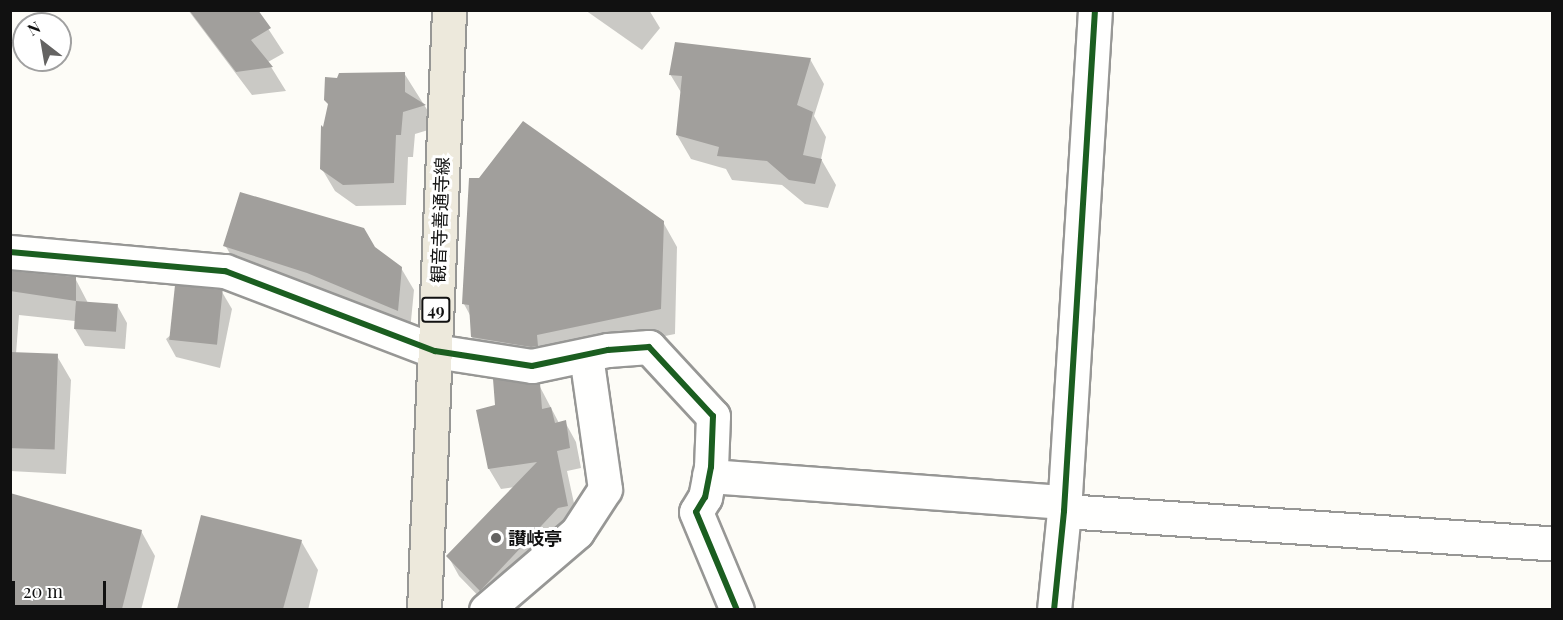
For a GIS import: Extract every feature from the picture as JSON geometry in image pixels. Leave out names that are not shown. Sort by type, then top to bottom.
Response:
[{"type":"main road","name":"観音寺善通寺線","points":[[424,609],[449,10]]},
{"type":"street","points":[[1054,609],[1064,506],[1095,10]]},
{"type":"street","points":[[10,252],[225,271],[435,351],[532,366],[586,355],[649,347],[713,416],[709,476],[705,497],[696,512],[737,609]]},
{"type":"street","points":[[486,609],[576,532],[605,489],[586,355]]},
{"type":"street","points":[[709,476],[1552,543]]},
{"type":"building","points":[[189,10],[258,10],[271,28],[251,40],[273,67],[236,72]]},
{"type":"building","points":[[675,42],[811,58],[797,105],[813,112],[803,155],[822,159],[815,184],[789,180],[767,161],[717,156],[719,147],[676,135],[682,76],[669,75]]},
{"type":"building","points":[[405,72],[405,92],[426,105],[403,112],[401,135],[396,135],[394,183],[343,185],[320,169],[321,125],[323,127],[328,104],[324,100],[325,77],[337,78],[339,73]]},
{"type":"building","points":[[523,121],[664,221],[661,309],[537,335],[538,346],[531,347],[471,337],[469,305],[462,304],[469,178],[479,178]]},
{"type":"building","points":[[240,192],[364,228],[375,247],[402,267],[398,311],[307,273],[223,246]]},
{"type":"building","points":[[10,271],[76,277],[76,301],[10,291]]},
{"type":"building","points":[[175,285],[223,290],[217,345],[169,340]]},
{"type":"building","points":[[76,301],[118,304],[116,332],[74,329]]},
{"type":"building","points":[[10,352],[58,354],[55,450],[10,448]]},
{"type":"building","points":[[493,379],[540,383],[542,409],[551,407],[555,423],[566,420],[570,448],[557,451],[568,506],[558,508],[480,591],[446,556],[537,462],[488,469],[476,410],[495,405]]},
{"type":"building","points":[[10,493],[142,530],[122,609],[10,609]]},
{"type":"building","points":[[201,515],[302,540],[283,609],[177,609]]},
{"type":"cycle path","points":[[1054,610],[1064,511],[1095,10]]},
{"type":"cycle path","points":[[10,252],[225,271],[435,351],[532,366],[608,350],[649,347],[713,416],[711,467],[705,497],[696,512],[737,610]]},
{"type":"place","name":"讃岐亭","points":[[496,538]]}]
